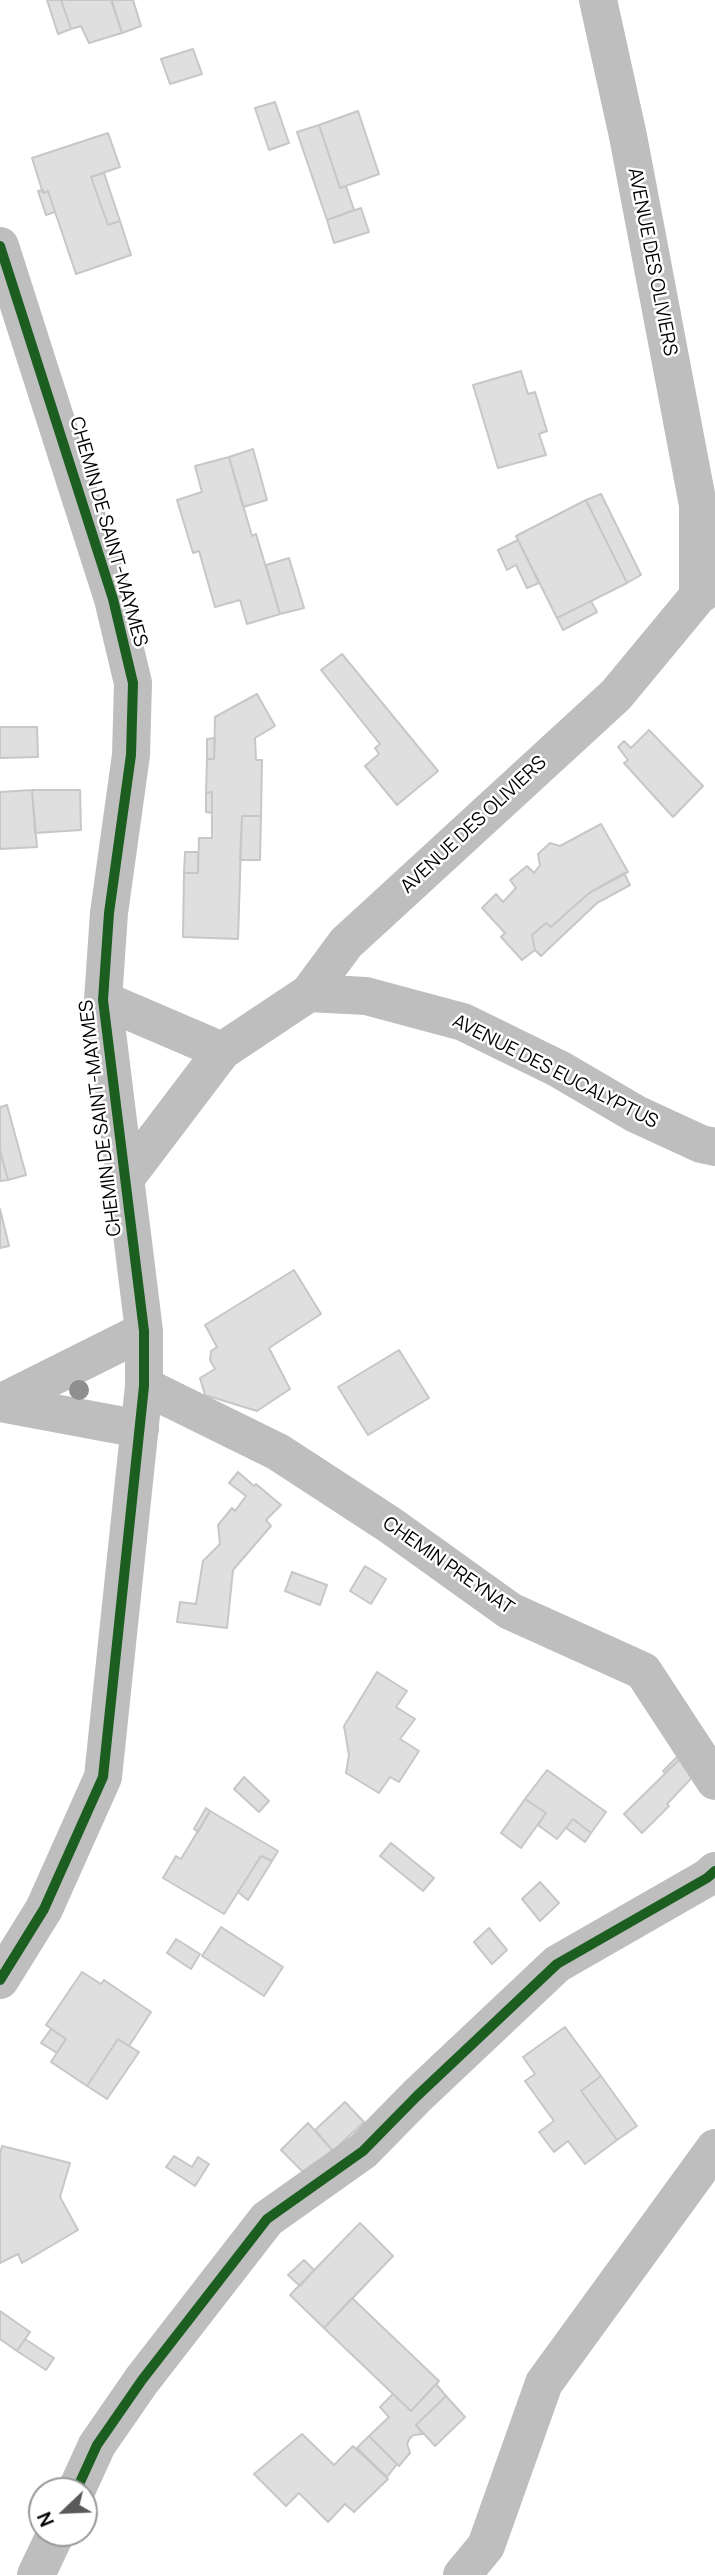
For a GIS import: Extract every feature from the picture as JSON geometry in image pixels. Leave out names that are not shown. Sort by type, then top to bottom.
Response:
[{"type":"street","name":"AVENUE DES OLIVIERS","points":[[125,1179],[222,1051],[309,993],[345,943],[616,695],[706,590],[706,510],[598,0]]},
{"type":"street","name":"CHEMIN DE SAINT-MAYMES","points":[[0,246],[113,599],[133,683],[131,755],[109,913],[103,1000],[144,1331],[144,1386],[140,1430],[103,1777],[44,1909],[0,1980]]},
{"type":"street","name":"AVENUE DES EUCALYPTUS","points":[[309,993],[366,996],[463,1022],[559,1069],[636,1114],[701,1144],[715,1147]]},
{"type":"street","points":[[103,1000],[222,1051]]},
{"type":"street","points":[[0,1403],[144,1331]]},
{"type":"street","name":"CHEMIN PREYNAT","points":[[144,1386],[278,1452],[390,1525],[510,1611],[643,1671],[715,1781]]},
{"type":"street","points":[[0,1403],[140,1430]]},
{"type":"street","points":[[82,2477],[97,2445],[142,2380],[267,2219],[363,2151],[417,2096],[557,1964],[715,1871]]},
{"type":"street","points":[[462,2575],[486,2546],[544,2383],[715,2148]]},
{"type":"street","points":[[36,2575],[49,2547]]},
{"type":"building","points":[[47,0],[61,0],[71,29],[58,34]]},
{"type":"building","points":[[61,0],[111,0],[122,33],[89,43],[81,26],[71,29]]},
{"type":"building","points":[[133,0],[141,26],[122,33],[112,1]]},
{"type":"building","points":[[193,49],[202,74],[170,84],[161,59]]},
{"type":"building","points":[[275,102],[289,143],[269,150],[255,108]]},
{"type":"building","points":[[358,111],[379,174],[340,188],[319,125]]},
{"type":"building","points":[[319,125],[340,188],[346,186],[354,210],[327,220],[297,132]]},
{"type":"building","points":[[108,133],[120,167],[91,177],[108,225],[120,221],[131,255],[76,274],[48,191],[43,193],[32,158]]},
{"type":"building","points":[[104,173],[120,221],[108,225],[91,177]]},
{"type":"building","points":[[43,190],[43,193],[48,191],[55,212],[46,215],[38,191]]},
{"type":"building","points":[[361,208],[369,232],[334,243],[327,220]]},
{"type":"building","points":[[521,371],[528,394],[535,392],[547,431],[539,434],[546,455],[498,468],[473,385]]},
{"type":"building","points":[[253,449],[267,500],[243,507],[229,457]]},
{"type":"building","points":[[229,457],[252,536],[256,534],[280,614],[247,624],[240,600],[215,607],[199,551],[193,553],[177,500],[202,492],[195,466]]},
{"type":"building","points":[[601,494],[641,575],[627,583],[586,500]]},
{"type":"building","points":[[586,500],[627,583],[557,618],[516,536]]},
{"type":"building","points":[[518,540],[539,583],[527,588],[516,565],[507,570],[498,550]]},
{"type":"building","points":[[289,558],[304,608],[280,614],[266,565]]},
{"type":"building","points":[[591,601],[597,612],[563,630],[557,618]]},
{"type":"building","points":[[342,654],[438,771],[397,805],[365,766],[379,754],[375,748],[380,744],[321,670]]},
{"type":"building","points":[[257,694],[275,726],[255,738],[256,760],[262,760],[261,816],[242,816],[238,939],[183,937],[184,873],[198,873],[199,838],[212,838],[212,792],[206,793],[207,759],[214,759],[215,717]]},
{"type":"building","points":[[0,727],[37,727],[38,757],[0,758]]},
{"type":"building","points":[[649,730],[703,786],[673,817],[624,763],[628,760],[618,747],[624,741],[631,748]]},
{"type":"building","points":[[215,738],[214,759],[207,759],[207,739]]},
{"type":"building","points":[[32,790],[80,790],[81,830],[35,833]]},
{"type":"building","points":[[32,790],[37,847],[0,849],[0,792]]},
{"type":"building","points":[[212,792],[212,813],[206,812],[206,793]]},
{"type":"building","points":[[242,816],[261,816],[260,860],[240,860]]},
{"type":"building","points":[[601,824],[628,872],[589,893],[551,927],[546,923],[532,935],[535,950],[522,960],[501,937],[505,933],[482,908],[496,894],[503,902],[516,888],[510,880],[527,866],[534,873],[540,865],[538,854],[550,843],[560,846]]},
{"type":"building","points":[[185,852],[198,852],[198,873],[184,873]]},
{"type":"building","points":[[624,873],[630,885],[597,903],[541,956],[535,950],[532,935],[546,923],[551,927],[589,893]]},
{"type":"building","points":[[7,1105],[26,1175],[8,1180],[0,1150],[0,1107]]},
{"type":"building","points":[[0,1150],[8,1180],[0,1181]]},
{"type":"building","points":[[0,1209],[9,1246],[0,1248]]},
{"type":"building","points":[[294,1270],[321,1314],[269,1348],[290,1389],[257,1411],[205,1395],[200,1378],[215,1369],[210,1360],[211,1351],[217,1347],[205,1325]]},
{"type":"building","points":[[399,1350],[429,1398],[368,1435],[338,1387]]},
{"type":"building","points":[[238,1472],[281,1505],[266,1520],[271,1526],[233,1570],[227,1628],[177,1622],[180,1602],[196,1604],[203,1561],[220,1544],[218,1525],[232,1508],[235,1511],[246,1496],[229,1483]]},
{"type":"building","points":[[365,1566],[386,1579],[371,1604],[350,1591]]},
{"type":"building","points":[[292,1572],[327,1585],[320,1605],[285,1591]]},
{"type":"building","points":[[377,1672],[407,1691],[396,1707],[415,1719],[400,1739],[419,1751],[399,1782],[390,1777],[379,1793],[346,1773],[349,1755],[344,1726]]},
{"type":"building","points":[[688,1751],[699,1770],[642,1833],[624,1814]]},
{"type":"building","points":[[677,1757],[680,1759],[665,1773],[663,1771]]},
{"type":"building","points":[[547,1770],[606,1812],[591,1833],[573,1819],[557,1839],[538,1825],[546,1813],[525,1799]]},
{"type":"building","points":[[244,1777],[269,1801],[259,1812],[234,1789]]},
{"type":"building","points":[[525,1799],[546,1813],[521,1848],[501,1833]]},
{"type":"building","points":[[206,1808],[210,1811],[198,1832],[194,1829]]},
{"type":"building","points":[[210,1811],[278,1851],[272,1861],[261,1856],[224,1914],[163,1878],[176,1856],[181,1859]]},
{"type":"building","points":[[573,1819],[591,1833],[585,1842],[566,1828]]},
{"type":"building","points":[[391,1843],[434,1878],[423,1891],[380,1856]]},
{"type":"building","points":[[261,1856],[272,1861],[248,1900],[238,1892]]},
{"type":"building","points":[[540,1882],[559,1903],[540,1921],[522,1899]]},
{"type":"building","points":[[221,1927],[283,1967],[264,1996],[202,1956]]},
{"type":"building","points":[[489,1928],[507,1950],[492,1964],[474,1942]]},
{"type":"building","points":[[176,1939],[200,1954],[191,1969],[167,1953]]},
{"type":"building","points":[[82,1972],[101,1984],[104,1980],[151,2012],[129,2046],[118,2039],[87,2086],[51,2062],[66,2039],[46,2025]]},
{"type":"building","points":[[565,2027],[601,2076],[581,2091],[617,2140],[585,2164],[568,2141],[554,2152],[539,2132],[554,2121],[525,2081],[535,2074],[523,2057]]},
{"type":"building","points":[[51,2029],[66,2039],[57,2053],[41,2043]]},
{"type":"building","points":[[118,2039],[139,2052],[107,2099],[87,2086]]},
{"type":"building","points":[[601,2076],[637,2126],[617,2140],[581,2091]]},
{"type":"building","points":[[345,2102],[364,2122],[333,2151],[315,2130]]},
{"type":"building","points":[[308,2123],[333,2151],[307,2176],[281,2150]]},
{"type":"building","points":[[2,2146],[70,2163],[60,2197],[78,2230],[22,2263],[18,2254],[0,2263]]},
{"type":"building","points":[[174,2156],[192,2167],[198,2157],[209,2164],[195,2186],[166,2167]]},
{"type":"building","points":[[360,2223],[393,2256],[324,2328],[290,2295]]},
{"type":"building","points":[[304,2260],[314,2270],[300,2286],[288,2275]]},
{"type":"building","points":[[352,2298],[439,2381],[411,2411],[324,2328]]},
{"type":"building","points":[[0,2311],[30,2332],[17,2351],[0,2339]]},
{"type":"building","points":[[25,2339],[54,2358],[46,2370],[17,2351]]},
{"type":"building","points":[[436,2384],[446,2396],[416,2425],[423,2434],[410,2438],[407,2444],[410,2453],[399,2466],[369,2436],[389,2417],[380,2407],[393,2394],[411,2411]]},
{"type":"building","points":[[446,2396],[465,2417],[435,2446],[416,2425]]},
{"type":"building","points":[[302,2434],[334,2465],[353,2446],[388,2479],[354,2512],[345,2504],[328,2522],[299,2493],[286,2506],[254,2474]]},
{"type":"building","points":[[369,2436],[397,2464],[387,2477],[357,2448]]},
{"type":"cycle path","points":[[0,246],[113,599],[133,683],[131,755],[109,913],[103,1000],[144,1331],[144,1386],[103,1777],[44,1909],[0,1980]]},
{"type":"cycle path","points":[[82,2477],[97,2445],[142,2380],[267,2219],[363,2151],[417,2096],[557,1964],[715,1871]]}]
